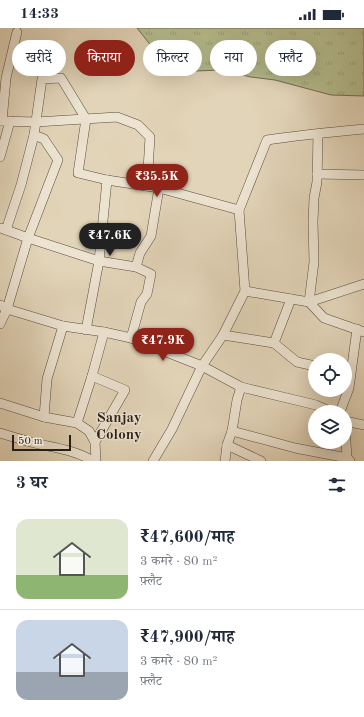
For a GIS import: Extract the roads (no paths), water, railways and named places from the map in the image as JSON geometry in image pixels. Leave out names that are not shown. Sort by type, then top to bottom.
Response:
[{"type":"street","points":[[0,157],[4,121],[6,78],[17,32]]},
{"type":"street","points":[[131,338],[141,302],[147,294],[151,274],[136,267],[99,261],[3,229],[21,185],[34,135],[42,79],[61,78],[86,119],[78,173],[107,180],[159,188],[239,210]]},
{"type":"street","points":[[4,121],[36,122],[117,117],[138,125],[150,137],[147,186]]},
{"type":"street","points":[[153,461],[172,429],[202,366],[224,335],[245,291],[239,210],[267,140],[305,134],[364,129]]},
{"type":"street","points":[[309,302],[314,262],[313,222],[317,174],[318,134]]},
{"type":"street","points":[[0,324],[4,307],[28,238],[58,160],[44,139],[34,135]]},
{"type":"street","points":[[317,174],[364,175]]},
{"type":"street","points":[[86,330],[99,261],[107,180]]},
{"type":"street","points":[[136,267],[140,253],[151,236],[159,188]]},
{"type":"street","points":[[245,291],[309,302],[364,284]]},
{"type":"street","points":[[274,342],[291,299]]},
{"type":"street","points":[[309,302],[324,318],[360,330],[349,388],[343,405]]},
{"type":"street","points":[[4,307],[63,326],[104,332],[131,338],[202,366],[241,387],[316,405]]},
{"type":"street","points":[[44,417],[47,379],[63,326]]},
{"type":"street","points":[[77,423],[104,332]]},
{"type":"street","points":[[224,335],[274,342],[297,362],[308,364]]},
{"type":"street","points":[[92,376],[125,390],[95,442]]},
{"type":"street","points":[[225,461],[227,445],[232,432],[237,400],[241,387]]},
{"type":"street","points":[[0,403],[44,417],[77,423],[89,431],[95,442],[96,461]]},
{"type":"street","points":[[352,422],[364,425]]},
{"type":"street","points":[[232,432],[295,448],[349,459],[348,449]]},
{"type":"street","points":[[0,433],[26,441],[71,451],[85,456],[93,461]]},
{"type":"street","points":[[227,445],[261,461]]},
{"type":"district","name":"Sanjay Colony","points":[[119,426]]}]
